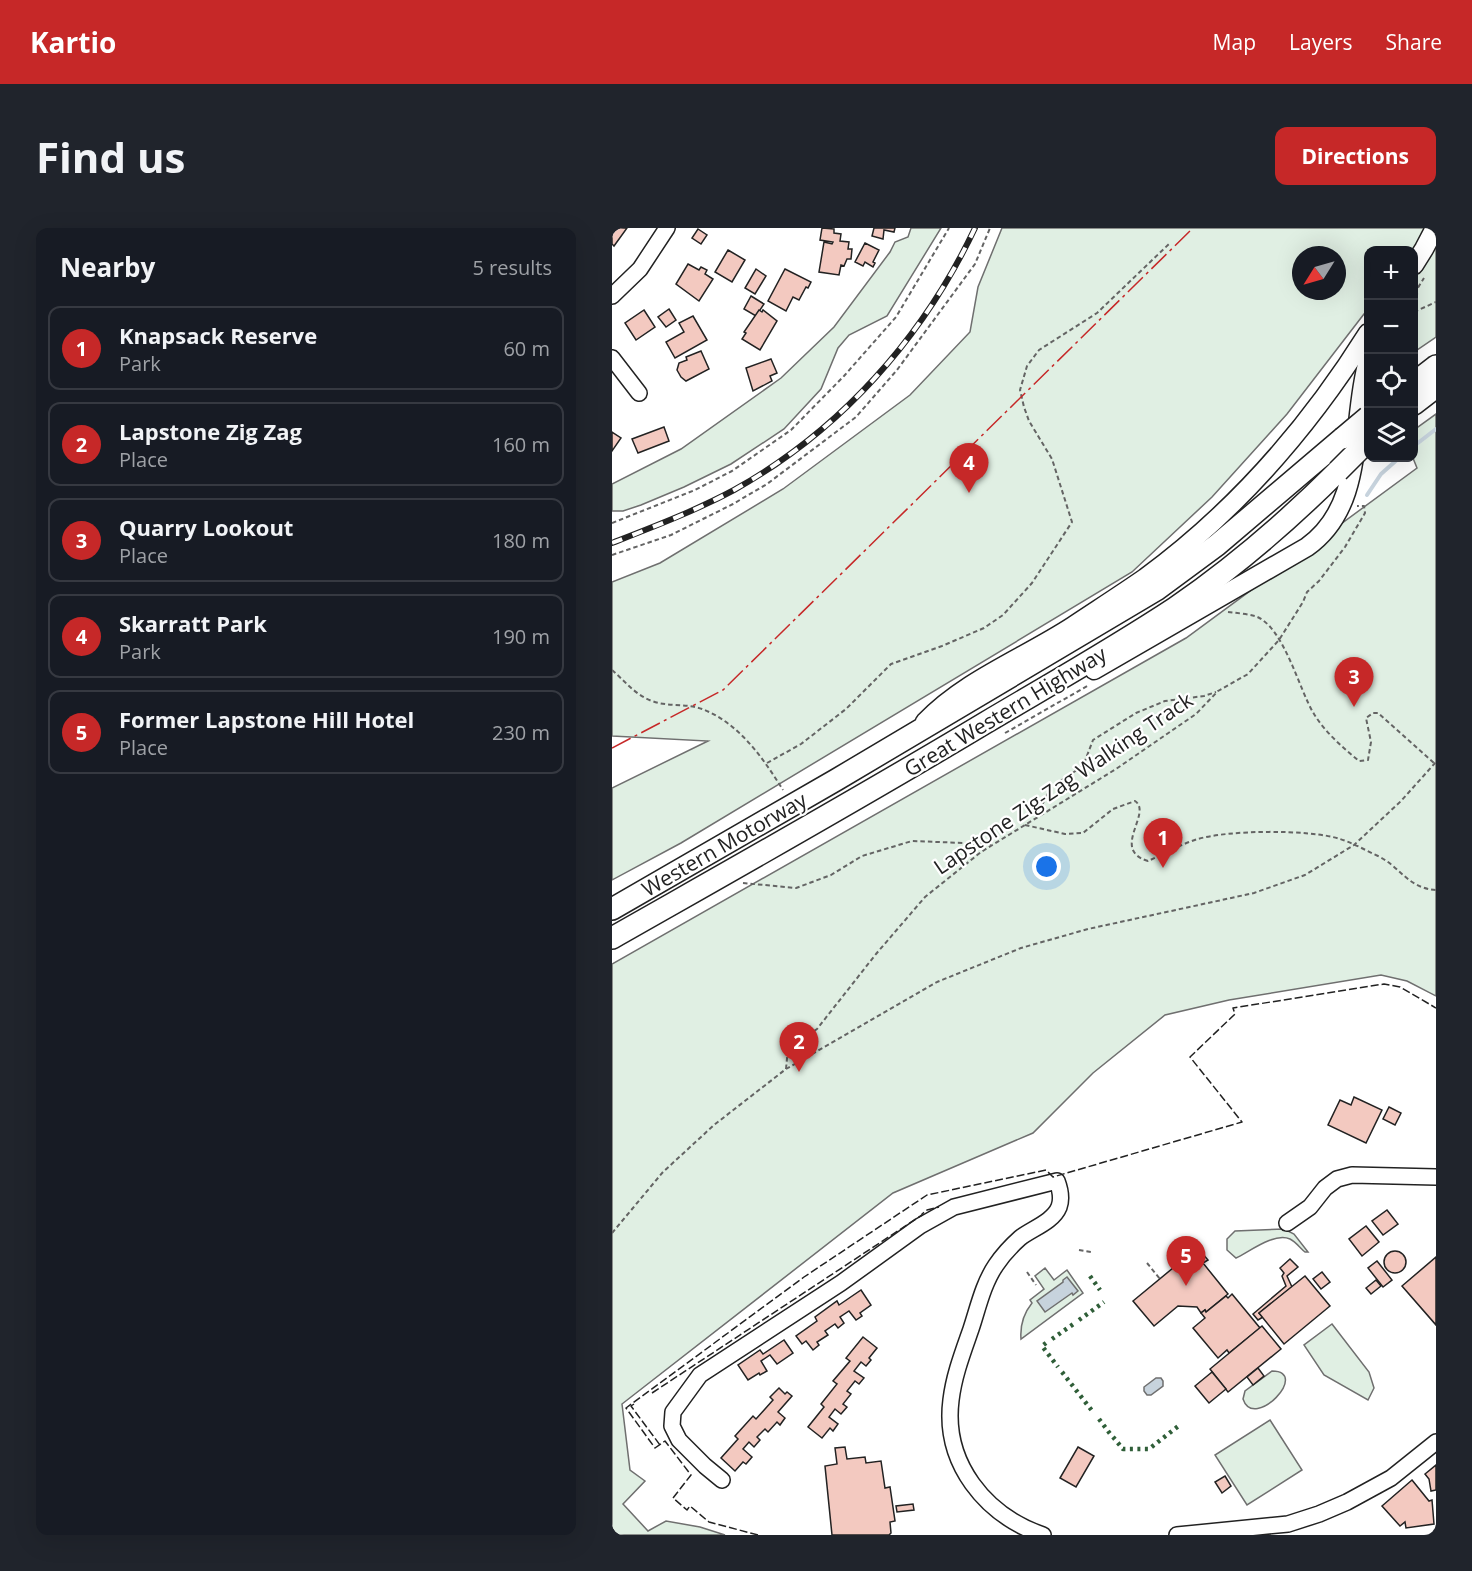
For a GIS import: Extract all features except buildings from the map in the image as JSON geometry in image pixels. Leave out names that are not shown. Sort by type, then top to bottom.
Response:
[{"type":"highway","points":[[1418,379],[1436,366]]},
{"type":"highway","points":[[1418,400],[1436,387]]},
{"type":"highway","name":"Great Western Highway","points":[[836,780],[1156,590],[1217,545],[1364,420]]},
{"type":"highway","name":"Great Western Highway","points":[[612,939],[928,757],[1119,644],[1176,607],[1233,564],[1297,510],[1364,445]]},
{"type":"highway","name":"Western Motorway","points":[[612,909],[836,780]]},
{"type":"main road","points":[[1419,266],[1435,228]]},
{"type":"main road","points":[[913,735],[947,701],[1061,633],[1146,577],[1211,524],[1250,485],[1312,416],[1364,339]]},
{"type":"main road","points":[[928,757],[967,741],[1121,655],[1307,547],[1322,536],[1335,520],[1347,495],[1364,380]]},
{"type":"street","points":[[612,296],[640,269],[667,228]]},
{"type":"street","points":[[612,358],[639,393]]},
{"type":"street","points":[[1287,1223],[1310,1207],[1325,1188],[1337,1179],[1352,1174],[1436,1177]]},
{"type":"street","points":[[722,1480],[679,1440],[672,1426],[673,1412],[700,1375],[841,1283],[942,1212],[1057,1180],[1060,1200],[1057,1211],[1052,1217],[1019,1239],[994,1268],[985,1287],[957,1370],[950,1412],[951,1434],[957,1456],[974,1488],[1004,1516],[1043,1535]]},
{"type":"street","points":[[1178,1535],[1288,1524],[1319,1514],[1391,1478],[1436,1442]]},
{"type":"path","points":[[612,523],[695,490],[732,471],[791,430],[844,376],[896,317],[949,228]]},
{"type":"path","points":[[612,555],[671,535],[733,504],[767,483],[856,417],[897,370],[975,264],[990,228]]},
{"type":"path","points":[[767,764],[801,744],[846,709],[891,664],[984,628],[1003,615],[1032,583],[1072,522],[1052,459],[1029,421],[1024,407],[1020,390],[1027,366],[1039,350],[1097,313],[1170,243]]},
{"type":"path","points":[[1418,310],[1436,302]]},
{"type":"path","name":"Lapstone Zig-Zag Walking Track","points":[[786,1070],[789,1048],[817,1029],[876,954],[925,897],[981,852],[1116,769],[1196,714],[1218,691],[1248,674],[1280,640],[1307,592],[1331,567],[1365,513],[1364,506],[1357,506]]},
{"type":"path","points":[[612,1233],[663,1172],[714,1125],[786,1070],[937,982],[1021,948],[1088,929],[1254,893],[1305,875],[1354,845],[1401,801],[1436,763],[1378,713],[1372,713],[1366,718],[1371,742],[1368,760],[1359,761],[1344,749],[1314,714],[1280,640],[1265,623],[1257,617],[1227,612]]},
{"type":"path","points":[[612,670],[634,691],[653,702],[680,704],[702,709],[736,729],[767,764],[793,805]]},
{"type":"path","points":[[1036,819],[1050,788],[1083,766],[1093,740],[1136,713],[1165,701],[1204,696],[1218,691]]},
{"type":"path","points":[[1026,825],[1065,834],[1083,833],[1113,809],[1135,801],[1139,803],[1141,809],[1132,843],[1134,853],[1139,859],[1148,861],[1196,839],[1221,833],[1288,833],[1327,836],[1354,845],[1383,859],[1410,883],[1436,890]]},
{"type":"path","points":[[737,883],[796,888],[831,875],[862,856],[912,841],[993,844]]},
{"type":"path","points":[[1079,1250],[1091,1251]]},
{"type":"path","points":[[1147,1263],[1160,1279]]},
{"type":"path","points":[[1027,1272],[1036,1285]]},
{"type":"green space","points":[[911,228],[941,228],[887,316],[849,335],[838,348],[821,389],[784,429],[731,464],[684,487],[623,511],[612,511],[612,484],[681,449],[781,378],[834,327],[895,242],[908,237]]},
{"type":"green space","points":[[1002,228],[1436,228],[1436,337],[1418,349],[1418,246],[1364,246],[1364,314],[1287,414],[1212,497],[1132,572],[681,843],[612,880],[612,788],[708,741],[612,736],[612,582],[660,563],[783,489],[910,395],[970,332],[978,287]]},
{"type":"green space","points":[[1436,414],[1436,996],[1407,981],[1381,975],[1229,1000],[1165,1015],[1093,1073],[1033,1133],[893,1193],[622,1404],[630,1470],[645,1481],[623,1504],[648,1531],[666,1521],[700,1527],[725,1535],[612,1535],[612,964],[1186,638],[1417,468],[1415,462],[1418,462],[1418,427]]},
{"type":"green space","points":[[1284,1229],[1294,1234],[1308,1252],[1292,1240],[1284,1238],[1269,1240],[1236,1258],[1227,1250],[1227,1239],[1235,1231]]},
{"type":"green space","points":[[1045,1268],[1054,1280],[1067,1270],[1083,1293],[1021,1339],[1023,1320],[1032,1303],[1030,1300],[1044,1289],[1035,1276]]},
{"type":"green space","points":[[1332,1324],[1369,1372],[1374,1388],[1368,1400],[1324,1375],[1304,1345]]},
{"type":"green space","points":[[1272,1371],[1282,1374],[1285,1380],[1283,1389],[1267,1405],[1258,1409],[1249,1407],[1243,1399],[1245,1391]]},
{"type":"green space","points":[[1270,1420],[1302,1470],[1247,1505],[1215,1455]]},
{"type":"shaded area","points":[[1067,1277],[1078,1291],[1045,1312],[1037,1301]]},
{"type":"shaded area","points":[[1156,1378],[1161,1378],[1163,1386],[1151,1395],[1147,1395],[1144,1387]]},
{"type":"waterway","points":[[1418,443],[1436,429]]},
{"type":"waterway","points":[[1367,495],[1381,474],[1394,462]]},
{"type":"railway","points":[[612,543],[689,512],[734,490],[809,440],[875,378],[904,344],[954,268],[975,228]]},
{"type":"hedge","points":[[1090,1276],[1100,1290]]},
{"type":"hedge","points":[[1079,1320],[1104,1302]]},
{"type":"hedge","points":[[1052,1339],[1075,1323]]},
{"type":"hedge","points":[[1046,1343],[1042,1346],[1058,1367]]},
{"type":"hedge","points":[[1062,1372],[1093,1412]]},
{"type":"hedge","points":[[1099,1419],[1111,1435]]},
{"type":"hedge","points":[[1113,1437],[1123,1449],[1149,1449],[1181,1424]]},
{"type":"fence","points":[[758,1535],[709,1522],[690,1506],[687,1510],[673,1498],[691,1475],[665,1441],[655,1448],[626,1408],[804,1277],[927,1195],[1046,1170],[1053,1177],[1242,1122],[1190,1057],[1235,1014],[1233,1008],[1384,984],[1400,987],[1436,1008]]},
{"type":"fence","points":[[652,1393],[927,1210],[939,1207]]},
{"type":"fence","points":[[634,1404],[631,1406],[660,1445]]},
{"type":"power","points":[[612,748],[723,690],[1193,228]]},
{"type":"place","name":"Skarratt Park","points":[[969,493]]},
{"type":"place","name":"Quarry Lookout","points":[[1354,707]]},
{"type":"place","name":"Knapsack Reserve","points":[[1163,868]]},
{"type":"place","name":"Lapstone Zig Zag","points":[[799,1072]]},
{"type":"place","name":"Former Lapstone Hill Hotel","points":[[1186,1286]]}]
